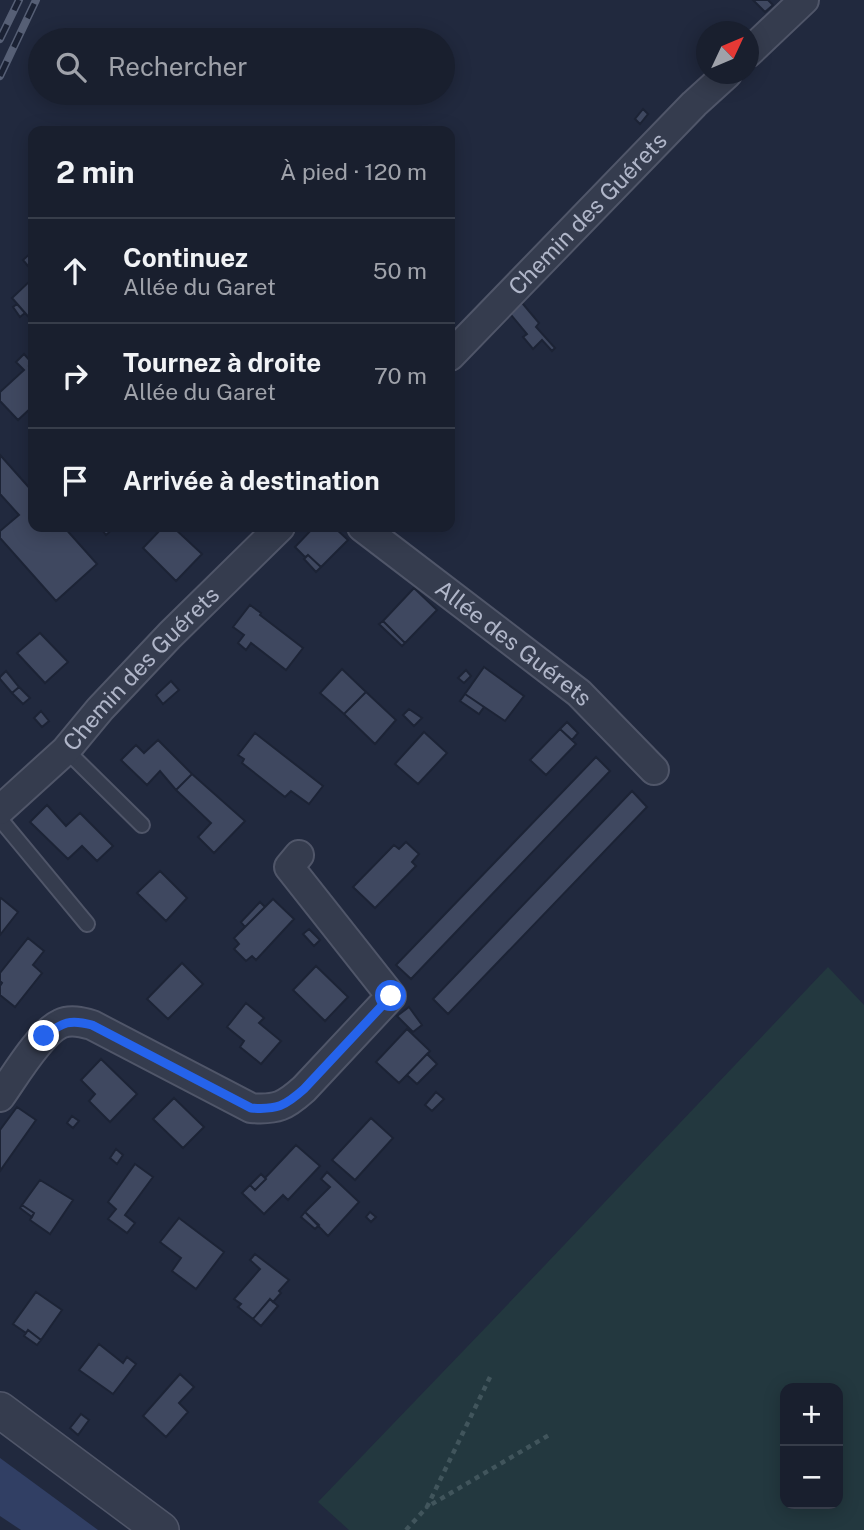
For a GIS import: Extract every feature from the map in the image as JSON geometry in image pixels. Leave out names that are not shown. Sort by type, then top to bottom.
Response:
[{"type":"street","points":[[759,43],[804,0]]},
{"type":"street","name":"Chemin des Guérets","points":[[455,351],[716,84]]},
{"type":"street","name":"Chemin des Guérets","points":[[0,810],[66,750],[100,709],[170,635],[275,532]]},
{"type":"street","name":"Allée des Guérets","points":[[369,532],[579,693],[654,770]]},
{"type":"street","points":[[0,1097],[44,1036],[60,1023],[78,1021],[92,1025],[251,1108],[270,1109],[290,1102],[391,996],[289,867],[299,855]]},
{"type":"street","points":[[0,1410],[161,1530]]},
{"type":"lane","points":[[66,750],[142,825]]},
{"type":"lane","points":[[0,819],[87,924]]},
{"type":"path","points":[[407,1530],[427,1507],[491,1377]]},
{"type":"path","points":[[427,1507],[549,1435]]},
{"type":"shaded area","points":[[828,967],[864,1005],[864,1530],[349,1530],[318,1502]]},
{"type":"water","points":[[0,1458],[98,1530],[21,1530],[0,1516]]},
{"type":"building","points":[[753,0],[768,0],[773,5],[765,12]]},
{"type":"building","points":[[643,109],[648,114],[640,124],[635,119]]},
{"type":"building","points":[[28,283],[28,316],[12,298]]},
{"type":"building","points":[[518,298],[539,323],[536,327],[555,348],[552,351],[542,340],[533,349],[523,337],[527,334],[507,310]]},
{"type":"building","points":[[17,304],[25,313],[20,317],[13,307]]},
{"type":"building","points":[[24,354],[28,358],[28,411],[18,420],[0,401],[0,392],[24,370],[16,362]]},
{"type":"building","points":[[0,455],[28,486],[28,532],[68,532],[97,564],[56,601],[0,538],[0,531],[19,515],[0,494]]},
{"type":"building","points":[[158,532],[178,532],[202,554],[176,581],[143,548]]},
{"type":"building","points":[[309,532],[339,532],[348,540],[321,567],[295,547]]},
{"type":"building","points":[[308,555],[321,567],[316,572],[304,559]]},
{"type":"building","points":[[414,588],[437,610],[405,643],[383,621]]},
{"type":"building","points":[[250,605],[303,648],[286,670],[251,643],[246,650],[238,643],[244,635],[233,627]]},
{"type":"building","points":[[383,621],[405,643],[402,646],[379,624]]},
{"type":"building","points":[[40,633],[68,662],[45,683],[17,653]]},
{"type":"building","points":[[484,667],[524,696],[505,721],[465,694]]},
{"type":"building","points":[[342,669],[366,692],[344,714],[320,693]]},
{"type":"building","points":[[466,670],[471,676],[464,683],[458,678]]},
{"type":"building","points":[[6,671],[19,687],[12,693],[0,679]]},
{"type":"building","points":[[171,681],[179,690],[163,704],[156,695]]},
{"type":"building","points":[[19,687],[30,698],[23,704],[12,693]]},
{"type":"building","points":[[366,692],[396,720],[375,744],[344,714]]},
{"type":"building","points":[[465,694],[484,707],[479,714],[460,701]]},
{"type":"building","points":[[409,709],[422,718],[414,726],[403,715]]},
{"type":"building","points":[[41,711],[49,721],[42,727],[34,718]]},
{"type":"building","points":[[567,722],[578,733],[572,740],[560,729]]},
{"type":"building","points":[[560,729],[576,744],[546,775],[530,760]]},
{"type":"building","points":[[424,732],[447,753],[418,784],[395,764]]},
{"type":"building","points":[[255,733],[323,786],[309,804],[291,791],[285,797],[242,763],[244,759],[238,755]]},
{"type":"building","points":[[158,740],[192,774],[176,790],[160,771],[147,785],[121,760],[136,745],[144,753]]},
{"type":"building","points":[[596,757],[610,771],[411,979],[396,965]]},
{"type":"building","points":[[192,774],[245,821],[214,853],[198,837],[211,823],[176,790]]},
{"type":"building","points":[[632,791],[647,807],[448,1014],[433,999]]},
{"type":"building","points":[[47,805],[66,826],[80,813],[113,846],[97,861],[82,846],[68,859],[30,822]]},
{"type":"building","points":[[406,842],[419,854],[412,862],[416,866],[375,908],[353,887],[394,845],[399,849]]},
{"type":"building","points":[[160,871],[187,898],[166,921],[137,893]]},
{"type":"building","points":[[0,899],[18,912],[0,935]]},
{"type":"building","points":[[273,899],[294,919],[256,960],[252,956],[246,961],[234,949],[239,944],[234,938]]},
{"type":"building","points":[[260,902],[265,907],[245,927],[241,922]]},
{"type":"building","points":[[309,929],[320,940],[314,946],[303,934]]},
{"type":"building","points":[[28,938],[44,951],[33,965],[42,973],[15,1007],[0,995],[0,973]]},
{"type":"building","points":[[182,963],[203,984],[168,1019],[147,999]]},
{"type":"building","points":[[316,966],[348,997],[325,1021],[293,990]]},
{"type":"building","points":[[246,1003],[264,1018],[259,1023],[281,1041],[261,1064],[240,1047],[244,1041],[227,1027]]},
{"type":"building","points":[[409,1007],[422,1025],[413,1032],[397,1016]]},
{"type":"building","points":[[407,1029],[430,1051],[399,1083],[376,1062]]},
{"type":"building","points":[[427,1054],[437,1064],[417,1084],[407,1075]]},
{"type":"building","points":[[101,1059],[137,1094],[110,1122],[89,1101],[95,1094],[81,1080]]},
{"type":"building","points":[[436,1092],[444,1099],[432,1111],[425,1105]]},
{"type":"building","points":[[174,1098],[204,1127],[183,1148],[153,1119]]},
{"type":"building","points":[[17,1107],[36,1120],[0,1171],[0,1130]]},
{"type":"building","points":[[72,1116],[79,1121],[73,1128],[67,1123]]},
{"type":"building","points":[[371,1118],[393,1138],[355,1180],[332,1160]]},
{"type":"building","points":[[296,1145],[320,1166],[288,1200],[283,1195],[264,1214],[242,1193],[250,1185],[255,1190]]},
{"type":"building","points":[[116,1149],[123,1155],[117,1164],[110,1158]]},
{"type":"building","points":[[135,1164],[153,1177],[125,1215],[135,1223],[127,1233],[108,1219],[116,1209],[108,1202]]},
{"type":"building","points":[[327,1172],[359,1202],[328,1236],[305,1212],[330,1187],[321,1179]]},
{"type":"building","points":[[261,1174],[266,1179],[255,1190],[250,1185]]},
{"type":"building","points":[[40,1180],[73,1200],[50,1234],[30,1220],[34,1213],[22,1205]]},
{"type":"building","points":[[22,1205],[34,1213],[32,1217],[20,1208]]},
{"type":"building","points":[[305,1212],[319,1225],[315,1229],[301,1217]]},
{"type":"building","points":[[370,1212],[376,1217],[371,1222],[366,1217]]},
{"type":"building","points":[[179,1218],[224,1252],[196,1289],[172,1271],[181,1258],[160,1242]]},
{"type":"building","points":[[255,1254],[289,1280],[273,1302],[270,1299],[253,1319],[238,1307],[241,1304],[234,1299],[260,1269],[250,1260]]},
{"type":"building","points":[[36,1292],[62,1310],[41,1340],[28,1330],[26,1333],[13,1324]]},
{"type":"building","points":[[270,1299],[278,1306],[261,1326],[253,1319]]},
{"type":"building","points":[[28,1330],[41,1340],[37,1345],[24,1336]]},
{"type":"building","points":[[99,1344],[123,1363],[127,1357],[136,1364],[113,1394],[79,1370]]},
{"type":"building","points":[[180,1374],[194,1387],[179,1403],[188,1412],[166,1437],[143,1416]]},
{"type":"building","points":[[81,1414],[89,1420],[78,1435],[70,1428]]},
{"type":"railway","points":[[0,39],[19,0]]},
{"type":"railway","points":[[0,76],[36,0]]},
{"type":"route","points":[[44,1036],[60,1023],[78,1021],[92,1025],[251,1108],[270,1109],[290,1102],[304,1089],[391,996]]}]
